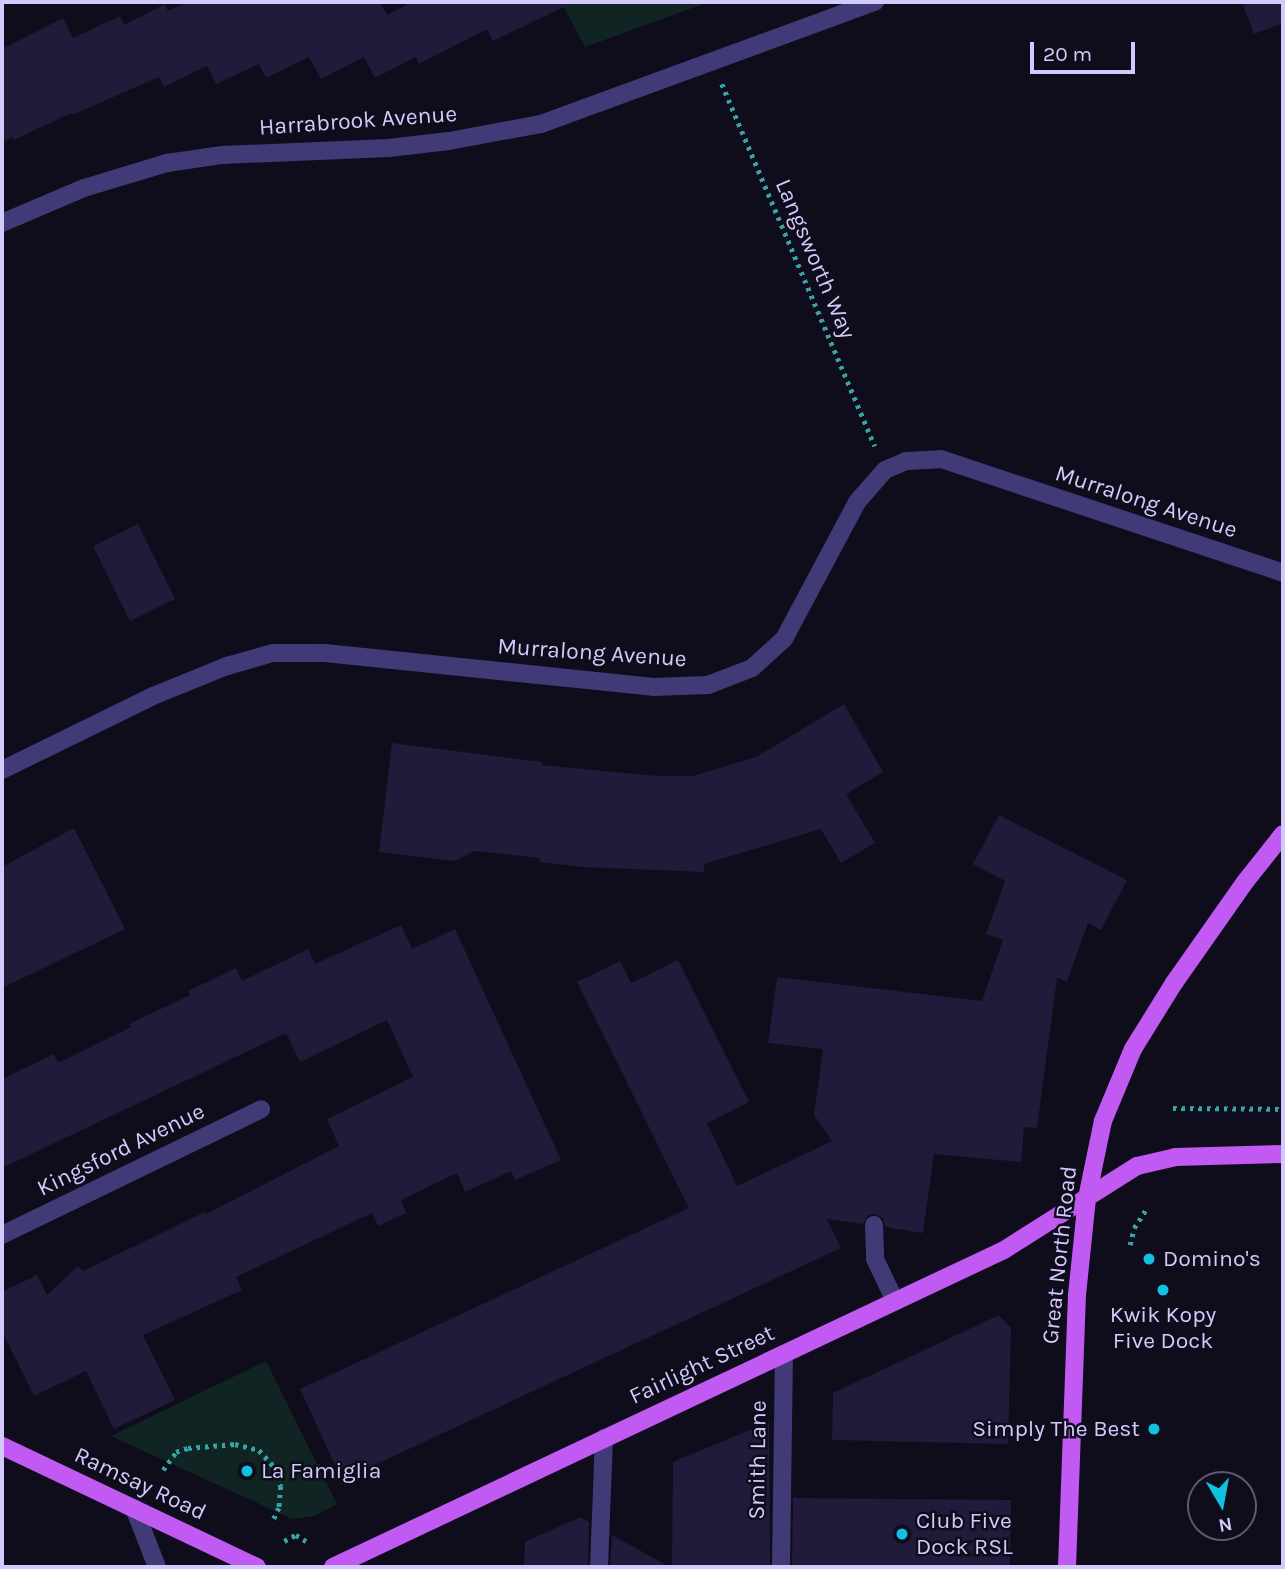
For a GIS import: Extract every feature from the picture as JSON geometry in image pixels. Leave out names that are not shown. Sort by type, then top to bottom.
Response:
[{"type":"main road","name":"Great North Road","points":[[1067,1567],[1073,1374],[1087,1198],[1103,1121],[1133,1049],[1182,972],[1245,882],[1283,834]]},
{"type":"main road","name":"Fairlight Street","points":[[333,1567],[1004,1250],[1137,1166],[1175,1157],[1283,1154]]},
{"type":"main road","name":"Ramsay Road","points":[[2,1446],[257,1567]]},
{"type":"street","name":"Harrabrook Avenue","points":[[2,223],[84,188],[167,163],[222,155],[389,148],[449,141],[541,124],[875,2]]},
{"type":"street","name":"Murralong Avenue","points":[[2,770],[153,696],[227,666],[273,653],[325,653],[653,687],[708,685],[752,668],[784,639],[857,502],[885,470],[906,461],[941,459],[1283,573]]},
{"type":"street","name":"Kingsford Avenue","points":[[2,1235],[261,1109]]},
{"type":"street","points":[[874,1225],[875,1259],[895,1301]]},
{"type":"street","name":"Smith Lane","points":[[781,1567],[784,1354]]},
{"type":"street","points":[[599,1567],[604,1438]]},
{"type":"street","points":[[134,1508],[157,1567]]},
{"type":"path","name":"Langsworth Way","points":[[712,61],[885,470]]},
{"type":"path","points":[[1173,1108],[1283,1109]]},
{"type":"path","points":[[1129,1245],[1134,1228],[1147,1208]]},
{"type":"path","points":[[163,1470],[176,1452],[188,1448],[235,1444],[259,1450],[275,1468],[281,1486],[279,1508],[272,1523]]},
{"type":"path","points":[[284,1541],[296,1535],[306,1541]]},
{"type":"green space","points":[[561,2],[709,2],[585,47]]},
{"type":"green space","points":[[266,1361],[337,1504],[315,1516],[292,1519],[111,1436]]},
{"type":"building","points":[[188,2],[380,2],[387,15],[412,2],[574,2],[493,41],[487,29],[419,64],[416,57],[375,78],[364,57],[321,79],[309,57],[266,78],[259,64],[216,84],[207,66],[164,87],[159,77],[14,140],[12,137],[2,142],[2,49],[63,18],[73,38],[120,16],[124,25],[165,4],[168,11]]},
{"type":"building","points":[[1242,2],[1283,2],[1283,23],[1254,34]]},
{"type":"building","points":[[138,524],[175,599],[130,621],[93,546]]},
{"type":"building","points":[[844,704],[883,772],[846,794],[875,843],[841,863],[821,829],[704,864],[704,872],[583,867],[539,862],[540,858],[475,851],[454,861],[379,852],[392,743],[542,762],[541,765],[657,776],[693,776],[756,757]]},
{"type":"building","points":[[999,815],[1127,880],[1101,930],[1088,923],[1067,982],[1057,978],[1037,1128],[1024,1127],[1021,1162],[934,1154],[923,1233],[885,1227],[883,1218],[874,1214],[867,1216],[863,1224],[827,1219],[841,1248],[342,1480],[300,1389],[689,1208],[577,982],[620,961],[631,983],[678,960],[749,1102],[707,1123],[737,1186],[832,1141],[814,1115],[823,1049],[768,1043],[777,977],[982,1001],[1003,940],[986,934],[1005,881],[973,864]]},
{"type":"building","points":[[74,828],[125,929],[2,988],[2,867]]},
{"type":"building","points":[[401,925],[412,949],[455,929],[561,1160],[515,1180],[511,1171],[465,1192],[457,1173],[401,1200],[406,1213],[378,1226],[372,1213],[236,1277],[242,1290],[143,1335],[175,1400],[114,1429],[86,1371],[34,1396],[2,1331],[2,1292],[37,1275],[47,1295],[78,1266],[83,1271],[205,1212],[206,1214],[339,1146],[327,1119],[413,1077],[387,1020],[300,1062],[286,1033],[2,1168],[2,1079],[54,1054],[58,1063],[131,1027],[129,1024],[190,995],[188,991],[236,968],[242,981],[308,949],[315,964]]},
{"type":"building","points":[[999,1315],[1011,1328],[1008,1444],[832,1440],[833,1393]]},
{"type":"building","points":[[769,1422],[770,1567],[672,1567],[673,1462]]},
{"type":"building","name":"Club Five Dock RSL","points":[[793,1498],[1011,1500],[1010,1567],[792,1567]]},
{"type":"building","points":[[580,1517],[589,1522],[588,1567],[524,1567],[525,1542]]},
{"type":"building","points":[[612,1535],[670,1567],[610,1567]]},
{"type":"place","name":"Domino's","points":[[1149,1259]]},
{"type":"place","name":"Kwik Kopy Five Dock","points":[[1163,1290]]},
{"type":"place","name":"Simply The Best","points":[[1154,1429]]},
{"type":"place","name":"La Famiglia","points":[[247,1471]]},
{"type":"place","name":"Club Five Dock RSL","points":[[902,1534]]}]
